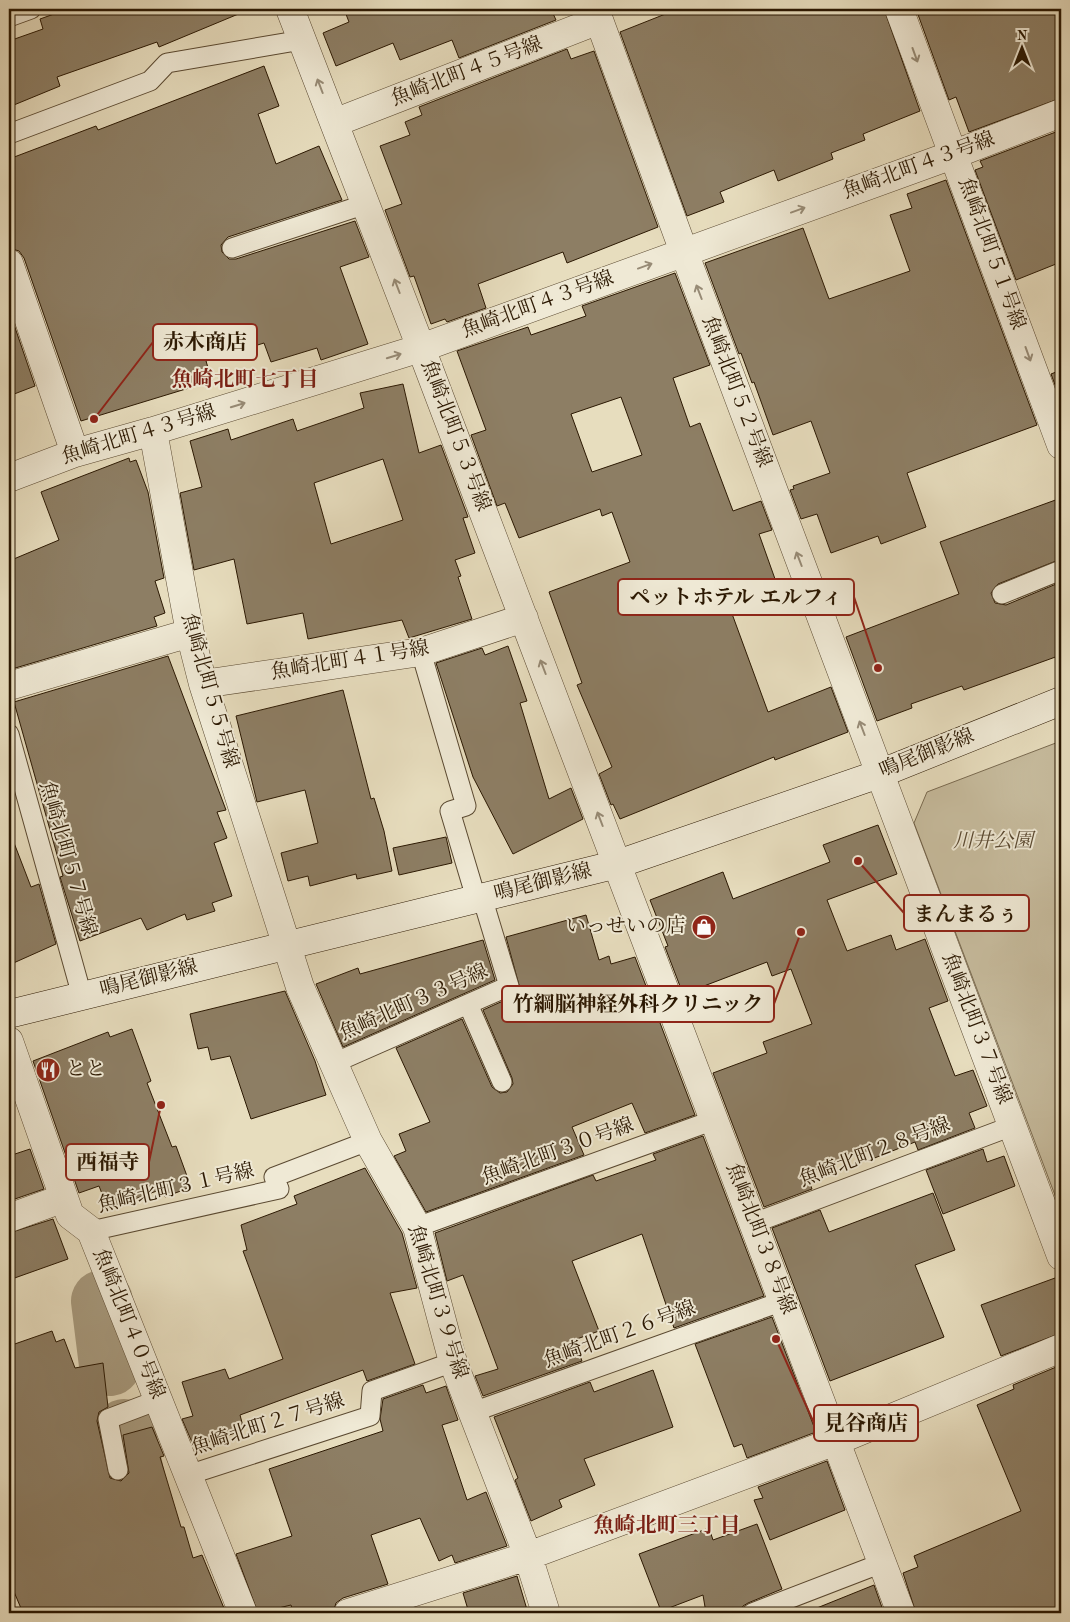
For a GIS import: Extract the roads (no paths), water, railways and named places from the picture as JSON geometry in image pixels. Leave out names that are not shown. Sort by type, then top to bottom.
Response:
[{"type":"street","name":"魚崎北町５３号線","points":[[290,9],[422,348],[618,864]]},
{"type":"street","name":"魚崎北町５１号線","points":[[899,9],[1061,445]]},
{"type":"street","name":"魚崎北町４５号線","points":[[334,123],[597,14]]},
{"type":"street","name":"魚崎北町５２号線","points":[[597,14],[879,774]]},
{"type":"street","name":"魚崎北町４３号線","points":[[9,478],[74,453],[153,431],[422,348],[954,154],[1061,113]]},
{"type":"street","points":[[9,263],[74,453]]},
{"type":"street","name":"魚崎北町５５号線","points":[[153,431],[190,632],[203,684],[287,945]]},
{"type":"street","name":"魚崎北町４１号線","points":[[203,684],[421,652],[524,618]]},
{"type":"street","points":[[9,686],[190,632]]},
{"type":"street","name":"鳴尾御影線","points":[[9,1014],[618,864],[879,774],[1061,701]]},
{"type":"street","name":"魚崎北町３７号線","points":[[879,774],[1061,1256]]},
{"type":"street","name":"魚崎北町３８号線","points":[[618,864],[901,1613]]},
{"type":"street","name":"魚崎北町３９号線","points":[[287,945],[300,988],[368,1141],[417,1227],[453,1362],[528,1556],[546,1613]]},
{"type":"street","name":"魚崎北町４０号線","points":[[9,1041],[70,1215],[91,1231],[243,1613]]},
{"type":"street","points":[[9,1218],[64,1198]]},
{"type":"street","points":[[348,1613],[528,1556],[836,1441],[1061,1348]]},
{"type":"lane","points":[[9,17],[31,9]]},
{"type":"lane","points":[[9,134],[150,81],[167,63],[302,40]]},
{"type":"lane","points":[[232,248],[366,204]]},
{"type":"lane","points":[[1002,594],[1061,570]]},
{"type":"lane","points":[[421,652],[466,806],[450,811],[479,898]]},
{"type":"lane","name":"魚崎北町５７号線","points":[[9,734],[82,996]]},
{"type":"lane","name":"魚崎北町３３号線","points":[[334,1063],[509,986],[479,898]]},
{"type":"lane","points":[[468,1004],[502,1082]]},
{"type":"lane","name":"魚崎北町３０号線","points":[[417,1227],[714,1120]]},
{"type":"lane","name":"魚崎北町２８号線","points":[[754,1223],[1012,1126]]},
{"type":"lane","name":"魚崎北町３１号線","points":[[91,1231],[279,1189],[274,1177],[368,1141]]},
{"type":"lane","name":"魚崎北町２６号線","points":[[472,1412],[783,1301]]},
{"type":"lane","name":"魚崎北町２７号線","points":[[188,1475],[370,1416],[372,1392],[453,1362]]},
{"type":"lane","points":[[118,1470],[108,1419],[158,1400]]},
{"type":"lane","points":[[752,1613],[882,1562]]},
{"type":"waterway","points":[[102,1301],[110,1365]]},
{"type":"waterway","points":[[124,1430],[152,1564],[166,1613]]},
{"type":"place","name":"赤木商店","points":[[94,419]]},
{"type":"place","name":"ペットホテル エルフィ","points":[[878,668]]},
{"type":"place","name":"まんまるぅ","points":[[858,861]]},
{"type":"place","name":"いっせいの店","points":[[704,927]]},
{"type":"place","name":"竹綱脳神経外科クリニック","points":[[801,932]]},
{"type":"place","name":"とと","points":[[48,1070]]},
{"type":"place","name":"西福寺","points":[[161,1105]]},
{"type":"place","name":"見谷商店","points":[[776,1339]]},
{"type":"district","name":"魚崎北町七丁目","points":[[245,380]]},
{"type":"district","name":"魚崎北町三丁目","points":[[667,1526]]},
{"type":"park label","name":"川井公園","points":[[993,842]]}]
